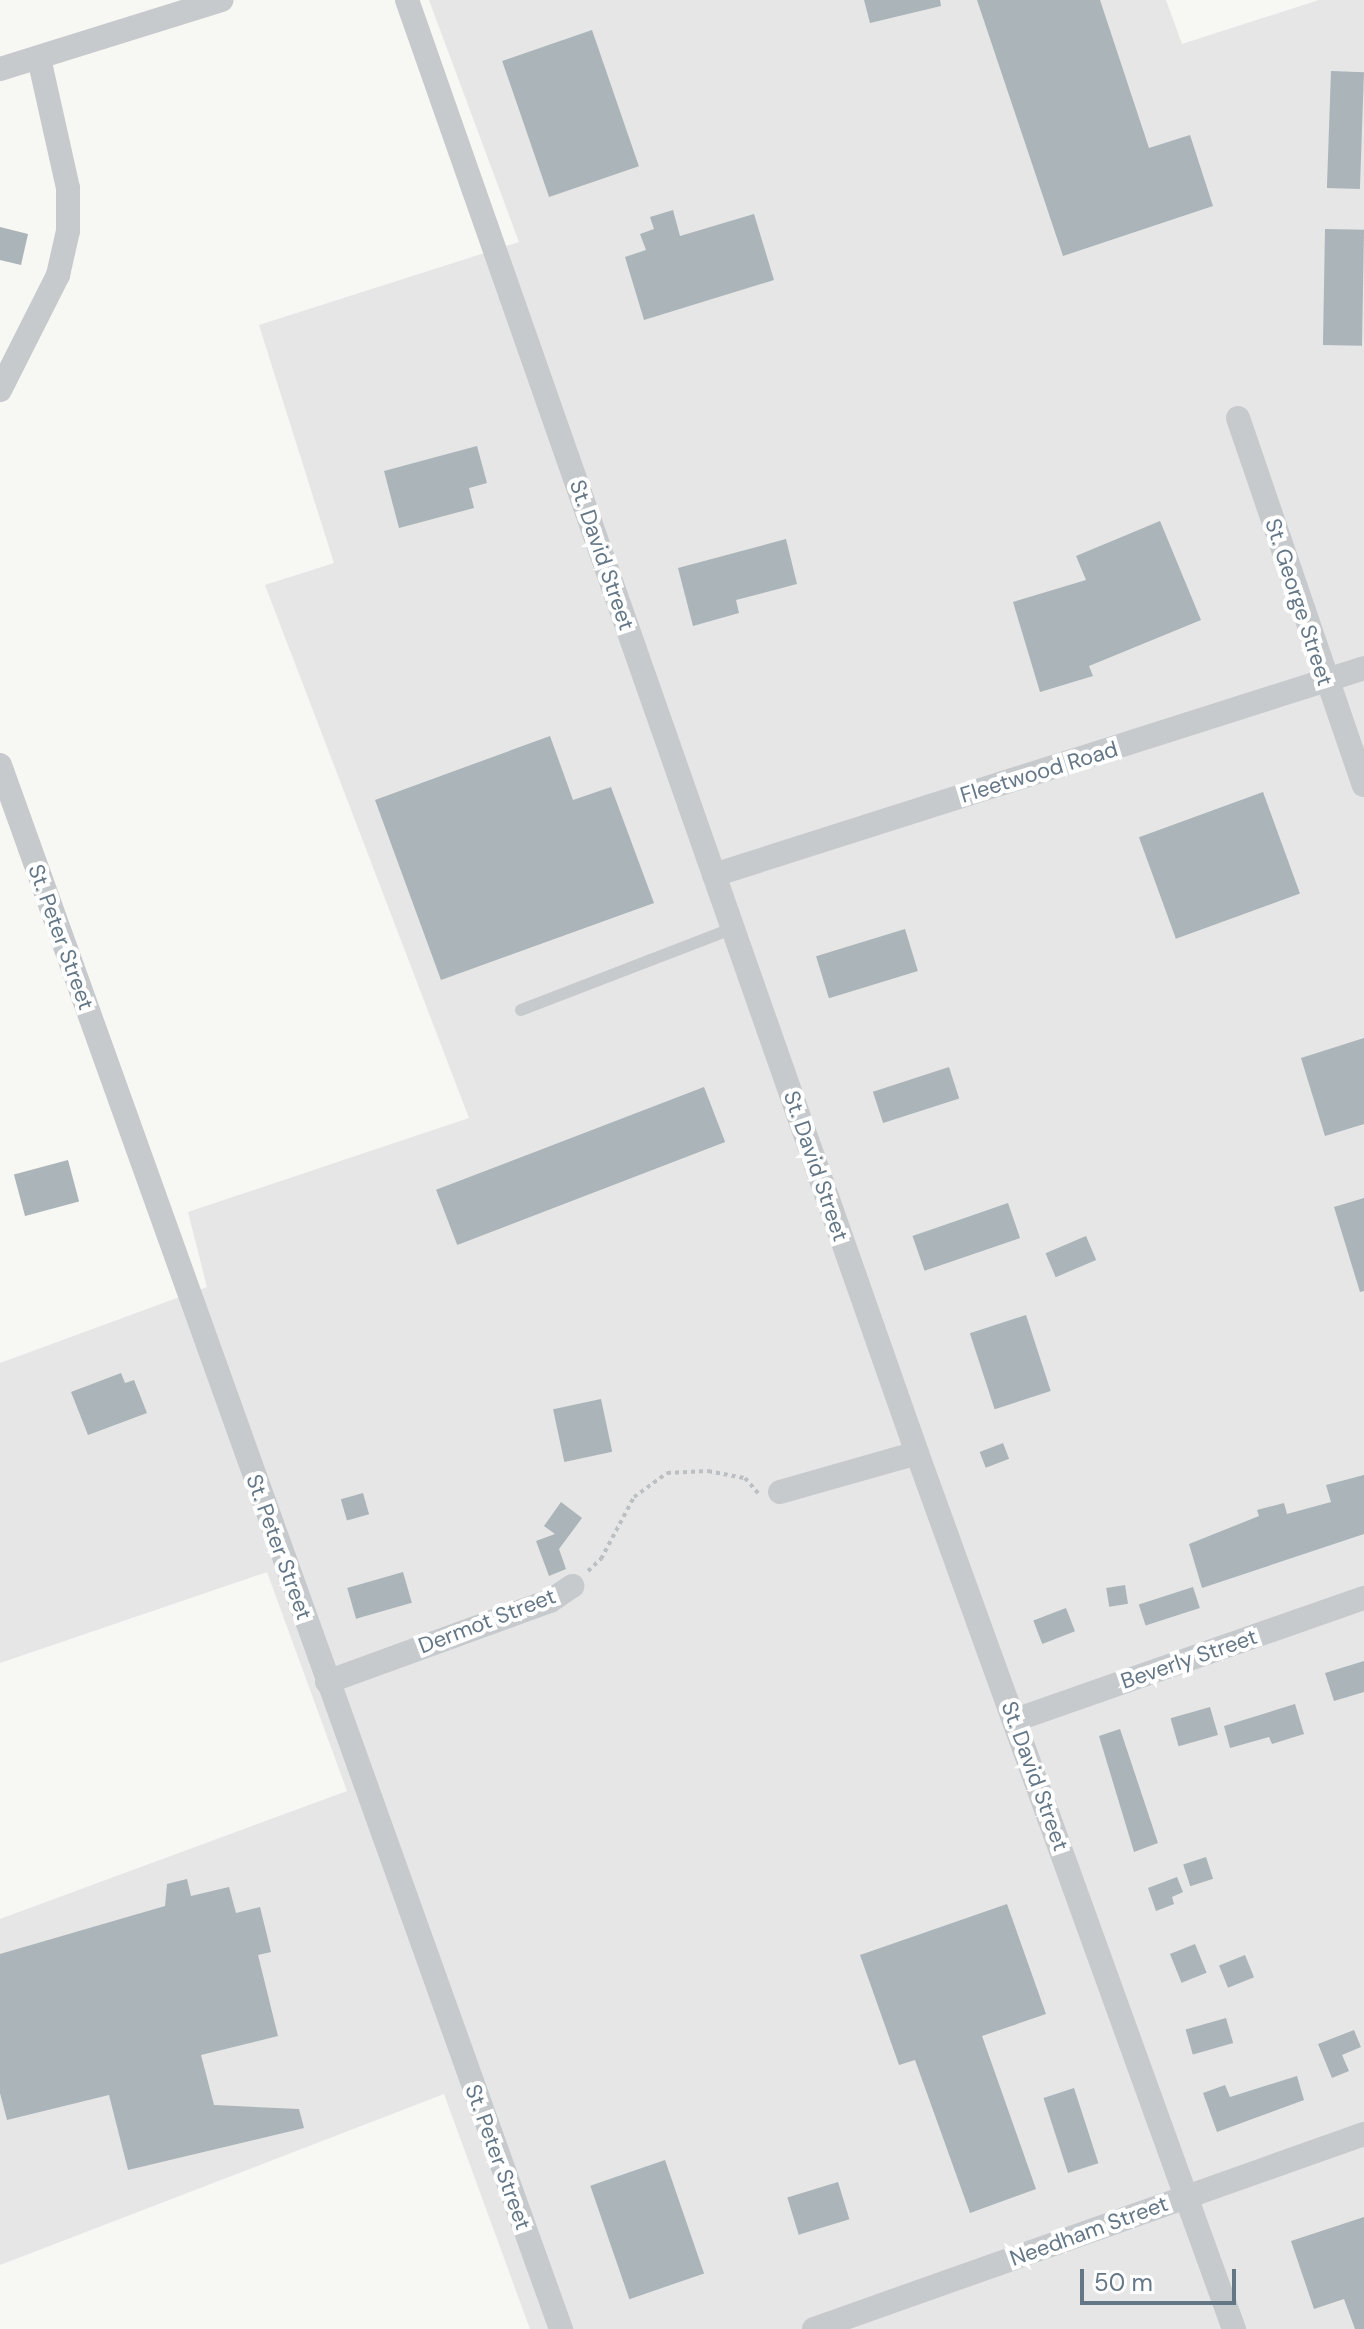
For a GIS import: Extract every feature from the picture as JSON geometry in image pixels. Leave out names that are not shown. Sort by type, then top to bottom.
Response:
[{"type":"street","points":[[0,69],[221,0]]},
{"type":"street","name":"St. David Street","points":[[407,0],[917,1453],[1234,2329]]},
{"type":"street","points":[[0,390],[58,275],[68,231],[68,188],[39,58]]},
{"type":"street","name":"St. George Street","points":[[1238,418],[1325,682],[1364,785]]},
{"type":"street","name":"Fleetwood Road","points":[[714,875],[1364,668]]},
{"type":"street","name":"St. Peter Street","points":[[0,765],[561,2329]]},
{"type":"street","points":[[780,1492],[917,1453]]},
{"type":"street","name":"Dermot Street","points":[[327,1682],[550,1601],[572,1586]]},
{"type":"street","name":"Beverly Street","points":[[1015,1720],[1364,1598]]},
{"type":"street","name":"Needham Street","points":[[814,2329],[1364,2134]]},
{"type":"lane","points":[[521,1010],[733,928]]},
{"type":"path","name":"Dermot Street","points":[[572,1586],[601,1559],[634,1497],[667,1473],[708,1471],[745,1478],[759,1494],[780,1492]]},
{"type":"shaded area","points":[[429,0],[1166,0],[1182,44],[1319,0],[1364,0],[1364,2329],[530,2329],[444,2094],[0,2265],[0,1919],[347,1791],[267,1572],[0,1663],[0,1363],[207,1287],[188,1212],[469,1118],[265,585],[334,563],[259,325],[519,242]]},
{"type":"building","points":[[864,0],[940,0],[941,6],[870,23]]},
{"type":"building","points":[[977,0],[1100,0],[1149,148],[1190,135],[1213,206],[1063,256]]},
{"type":"building","points":[[592,30],[639,166],[549,197],[502,61]]},
{"type":"building","points":[[1331,71],[1364,72],[1360,189],[1327,188]]},
{"type":"building","points":[[673,210],[680,236],[754,214],[774,280],[644,320],[625,257],[646,250],[640,234],[654,229],[650,217]]},
{"type":"building","points":[[0,227],[28,234],[21,265],[0,260]]},
{"type":"building","points":[[1325,229],[1364,230],[1362,346],[1323,345]]},
{"type":"building","points":[[477,446],[487,483],[469,488],[474,508],[399,528],[384,471]]},
{"type":"building","points":[[1160,521],[1201,620],[1089,666],[1093,676],[1040,692],[1013,602],[1086,580],[1076,556]]},
{"type":"building","points":[[786,539],[797,584],[736,600],[739,613],[693,626],[678,568]]},
{"type":"building","points":[[550,736],[573,800],[611,787],[654,903],[441,980],[375,800]]},
{"type":"building","points":[[1263,792],[1300,893],[1176,939],[1139,837]]},
{"type":"building","points":[[905,929],[918,971],[829,998],[816,956]]},
{"type":"building","points":[[1364,1038],[1364,1124],[1325,1136],[1301,1058]]},
{"type":"building","points":[[949,1067],[959,1098],[883,1123],[873,1092]]},
{"type":"building","points":[[704,1087],[725,1142],[457,1245],[436,1190]]},
{"type":"building","points":[[68,1160],[79,1202],[25,1216],[14,1174]]},
{"type":"building","points":[[1364,1198],[1364,1291],[1360,1292],[1334,1207]]},
{"type":"building","points":[[1008,1203],[1020,1238],[925,1271],[913,1236]]},
{"type":"building","points":[[1086,1236],[1096,1260],[1056,1277],[1045,1253]]},
{"type":"building","points":[[1026,1315],[1051,1391],[995,1409],[970,1333]]},
{"type":"building","points":[[121,1373],[125,1383],[134,1380],[147,1413],[88,1435],[71,1392]]},
{"type":"building","points":[[601,1399],[612,1452],[564,1462],[553,1409]]},
{"type":"building","points":[[1003,1443],[1009,1459],[986,1468],[980,1452]]},
{"type":"building","points":[[1364,1475],[1364,1534],[1202,1588],[1189,1544],[1259,1516],[1257,1510],[1284,1503],[1287,1514],[1331,1502],[1326,1485]]},
{"type":"building","points":[[363,1493],[369,1514],[347,1520],[341,1499]]},
{"type":"building","points":[[561,1502],[582,1518],[559,1549],[566,1569],[549,1576],[536,1541],[555,1534],[544,1526]]},
{"type":"building","points":[[403,1572],[412,1603],[356,1619],[347,1588]]},
{"type":"building","points":[[1125,1585],[1128,1604],[1109,1607],[1106,1588]]},
{"type":"building","points":[[1193,1587],[1200,1608],[1146,1626],[1139,1605]]},
{"type":"building","points":[[1066,1608],[1075,1631],[1042,1644],[1033,1621]]},
{"type":"building","points":[[1364,1661],[1364,1692],[1334,1701],[1325,1673]]},
{"type":"building","points":[[1295,1704],[1304,1734],[1272,1744],[1269,1737],[1230,1748],[1224,1726]]},
{"type":"building","points":[[1210,1707],[1218,1735],[1179,1746],[1171,1718]]},
{"type":"building","points":[[1120,1729],[1158,1843],[1134,1852],[1099,1736]]},
{"type":"building","points":[[1206,1857],[1213,1879],[1190,1886],[1183,1864]]},
{"type":"building","points":[[1177,1877],[1183,1892],[1172,1897],[1174,1904],[1156,1911],[1148,1888]]},
{"type":"building","points":[[187,1879],[191,1896],[229,1887],[236,1913],[260,1907],[271,1952],[258,1955],[278,2036],[201,2055],[214,2105],[299,2109],[304,2128],[128,2170],[109,2095],[7,2120],[0,2093],[0,1954],[165,1906],[167,1884]]},
{"type":"building","points":[[1007,1904],[1046,2014],[982,2036],[1036,2189],[970,2213],[915,2060],[899,2065],[860,1955]]},
{"type":"building","points":[[1195,1944],[1207,1973],[1182,1983],[1170,1954]]},
{"type":"building","points":[[1245,1955],[1254,1977],[1228,1988],[1219,1965]]},
{"type":"building","points":[[1226,2018],[1233,2043],[1193,2055],[1186,2030]]},
{"type":"building","points":[[1354,2030],[1361,2047],[1342,2055],[1349,2071],[1332,2078],[1318,2044]]},
{"type":"building","points":[[1297,2076],[1304,2100],[1217,2132],[1203,2093],[1225,2085],[1230,2097]]},
{"type":"building","points":[[1074,2088],[1098,2163],[1068,2173],[1044,2098]]},
{"type":"building","points":[[665,2160],[704,2273],[629,2299],[590,2186]]},
{"type":"building","points":[[838,2182],[849,2219],[799,2235],[787,2197]]},
{"type":"building","points":[[1364,2217],[1364,2329],[1355,2329],[1344,2299],[1314,2309],[1291,2241]]}]
